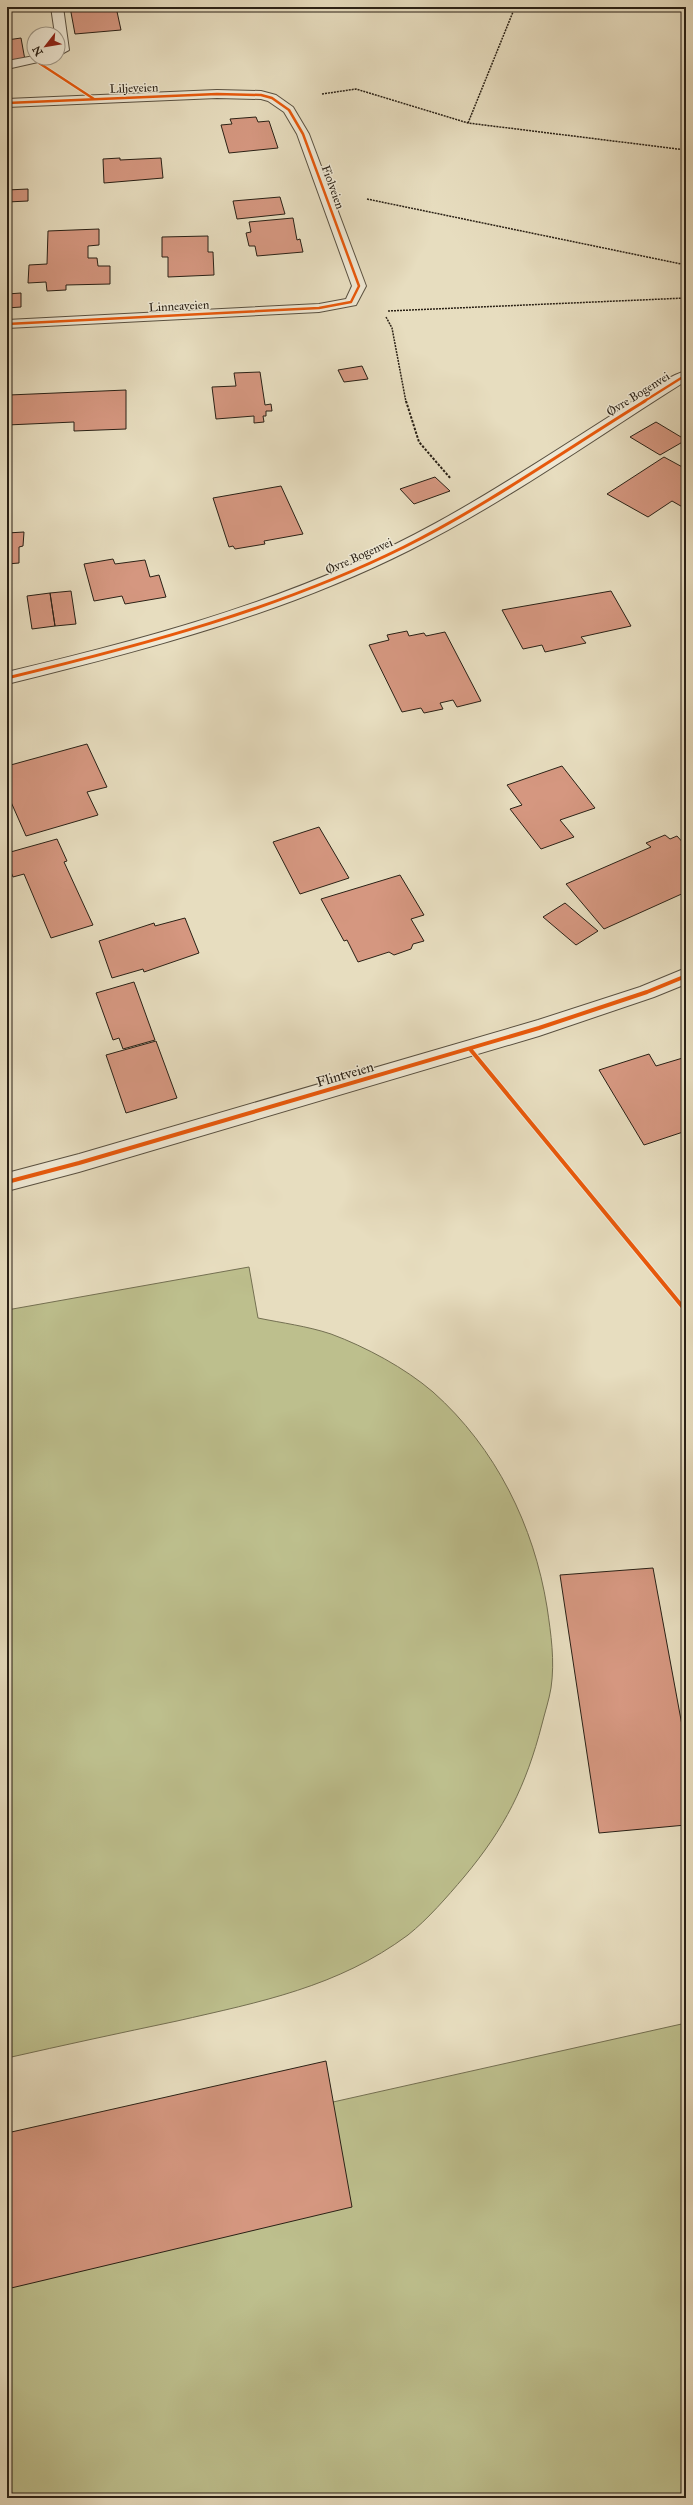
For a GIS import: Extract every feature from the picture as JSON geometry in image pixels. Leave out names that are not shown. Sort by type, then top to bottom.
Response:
[{"type":"street","points":[[7,8],[19,7]]},
{"type":"street","points":[[57,7],[60,26]]},
{"type":"street","points":[[7,64],[26,61]]},
{"type":"street","name":"Liljeveien","points":[[7,103],[217,94],[261,95]]},
{"type":"street","name":"Fiolveien","points":[[261,95],[276,101],[289,110],[303,134],[359,286],[351,302]]},
{"type":"street","name":"Linneaveien","points":[[7,324],[319,308],[351,302]]},
{"type":"street","name":"Øvre Bogenvei","points":[[7,678],[115,653],[252,611],[359,568],[477,506],[686,375]]},
{"type":"street","name":"Flintveien","points":[[7,1182],[86,1161],[539,1028],[647,992],[686,976]]},
{"type":"path","points":[[468,123],[515,7]]},
{"type":"path","points":[[276,101],[356,89],[468,123],[686,150]]},
{"type":"path","points":[[324,190],[686,265]]},
{"type":"path","points":[[477,506],[419,442],[407,406],[392,328],[382,312],[686,298]]},
{"type":"green space","points":[[249,1267],[258,1318],[331,1334],[358,1345],[398,1367],[433,1392],[455,1414],[476,1438],[493,1463],[509,1490],[533,1547],[547,1607],[553,1668],[551,1688],[536,1746],[521,1787],[512,1805],[491,1841],[478,1859],[451,1892],[423,1922],[408,1935],[381,1953],[354,1968],[326,1980],[268,1999],[177,2021],[7,2058],[7,1310]]},
{"type":"green space","points":[[686,2023],[686,2498],[7,2498],[7,2175]]},
{"type":"building","points":[[70,7],[116,7],[121,30],[75,34]]},
{"type":"building","points":[[21,38],[25,60],[7,61],[7,40]]},
{"type":"building","points":[[256,117],[258,122],[269,121],[278,148],[229,153],[221,125],[232,124],[230,119]]},
{"type":"building","points":[[120,158],[120,160],[161,158],[163,178],[104,183],[103,159]]},
{"type":"building","points":[[28,189],[28,201],[7,202],[7,190]]},
{"type":"building","points":[[280,197],[285,214],[237,219],[233,201]]},
{"type":"building","points":[[293,218],[297,240],[300,239],[303,252],[257,256],[255,246],[249,246],[246,233],[251,232],[249,222]]},
{"type":"building","points":[[99,229],[99,245],[88,246],[88,258],[97,258],[98,266],[110,266],[110,284],[66,285],[66,290],[47,291],[46,282],[28,283],[29,265],[47,264],[48,231]]},
{"type":"building","points":[[208,236],[208,252],[213,252],[214,275],[168,277],[168,257],[162,257],[162,237]]},
{"type":"building","points":[[21,293],[21,307],[7,308],[7,294]]},
{"type":"building","points":[[362,366],[368,379],[344,382],[338,370]]},
{"type":"building","points":[[260,372],[265,405],[271,404],[272,411],[266,411],[266,416],[263,416],[264,422],[254,423],[254,416],[216,419],[212,387],[236,386],[234,373]]},
{"type":"building","points":[[126,390],[126,429],[74,431],[74,422],[7,425],[9,395]]},
{"type":"building","points":[[656,422],[686,440],[660,455],[630,437]]},
{"type":"building","points":[[664,457],[686,469],[686,509],[672,501],[648,517],[607,494]]},
{"type":"building","points":[[435,477],[450,491],[414,504],[400,489]]},
{"type":"building","points":[[281,486],[303,534],[264,541],[265,544],[235,549],[233,546],[229,547],[213,498]]},
{"type":"building","points":[[24,532],[23,546],[19,547],[19,563],[7,564],[7,533]]},
{"type":"building","points":[[113,559],[115,564],[145,560],[150,577],[159,575],[166,597],[125,604],[122,596],[94,601],[84,564]]},
{"type":"building","points":[[71,591],[76,624],[55,626],[50,593]]},
{"type":"building","points":[[611,591],[631,626],[581,637],[586,643],[545,652],[542,645],[523,649],[502,610]]},
{"type":"building","points":[[50,593],[55,626],[32,629],[27,596]]},
{"type":"building","points":[[407,631],[409,636],[424,633],[426,636],[445,632],[481,701],[457,707],[453,700],[440,703],[443,709],[424,713],[421,708],[402,712],[369,645],[389,640],[387,635]]},
{"type":"building","points":[[87,744],[107,787],[87,792],[98,815],[26,836],[7,793],[7,766]]},
{"type":"building","points":[[562,766],[595,808],[560,820],[574,837],[541,849],[510,809],[522,805],[507,785]]},
{"type":"building","points":[[319,827],[349,878],[300,894],[273,842]]},
{"type":"building","points":[[665,835],[670,839],[677,836],[686,846],[686,892],[604,929],[566,884],[651,847],[646,843]]},
{"type":"building","points":[[57,839],[67,861],[64,862],[93,925],[51,938],[24,874],[13,877],[7,862],[7,853]]},
{"type":"building","points":[[400,875],[424,915],[411,919],[424,941],[413,944],[411,949],[394,955],[389,952],[358,962],[347,940],[344,941],[321,899]]},
{"type":"building","points":[[565,903],[598,931],[576,945],[543,917]]},
{"type":"building","points":[[185,918],[199,953],[144,972],[143,969],[112,978],[99,941],[154,923],[155,926]]},
{"type":"building","points":[[134,982],[155,1040],[123,1049],[119,1038],[113,1040],[96,993]]},
{"type":"building","points":[[156,1041],[177,1098],[126,1113],[106,1055]]},
{"type":"building","points":[[649,1054],[656,1066],[686,1057],[686,1131],[644,1145],[599,1070]]},
{"type":"building","points":[[653,1568],[686,1747],[686,1825],[599,1833],[560,1575]]},
{"type":"building","points":[[326,2061],[352,2207],[7,2289],[7,2133]]},
{"type":"cycle path","points":[[44,66],[94,99]]},
{"type":"cycle path","points":[[7,103],[217,94],[261,95],[272,98],[289,110],[303,134],[359,286],[351,302],[319,308],[7,324]]},
{"type":"cycle path","points":[[7,678],[109,653],[209,624],[307,590],[355,569],[403,547],[460,516],[686,375]]},
{"type":"cycle path","points":[[7,1182],[79,1163],[539,1028],[647,992],[686,976]]},
{"type":"cycle path","points":[[470,1049],[686,1311]]}]
